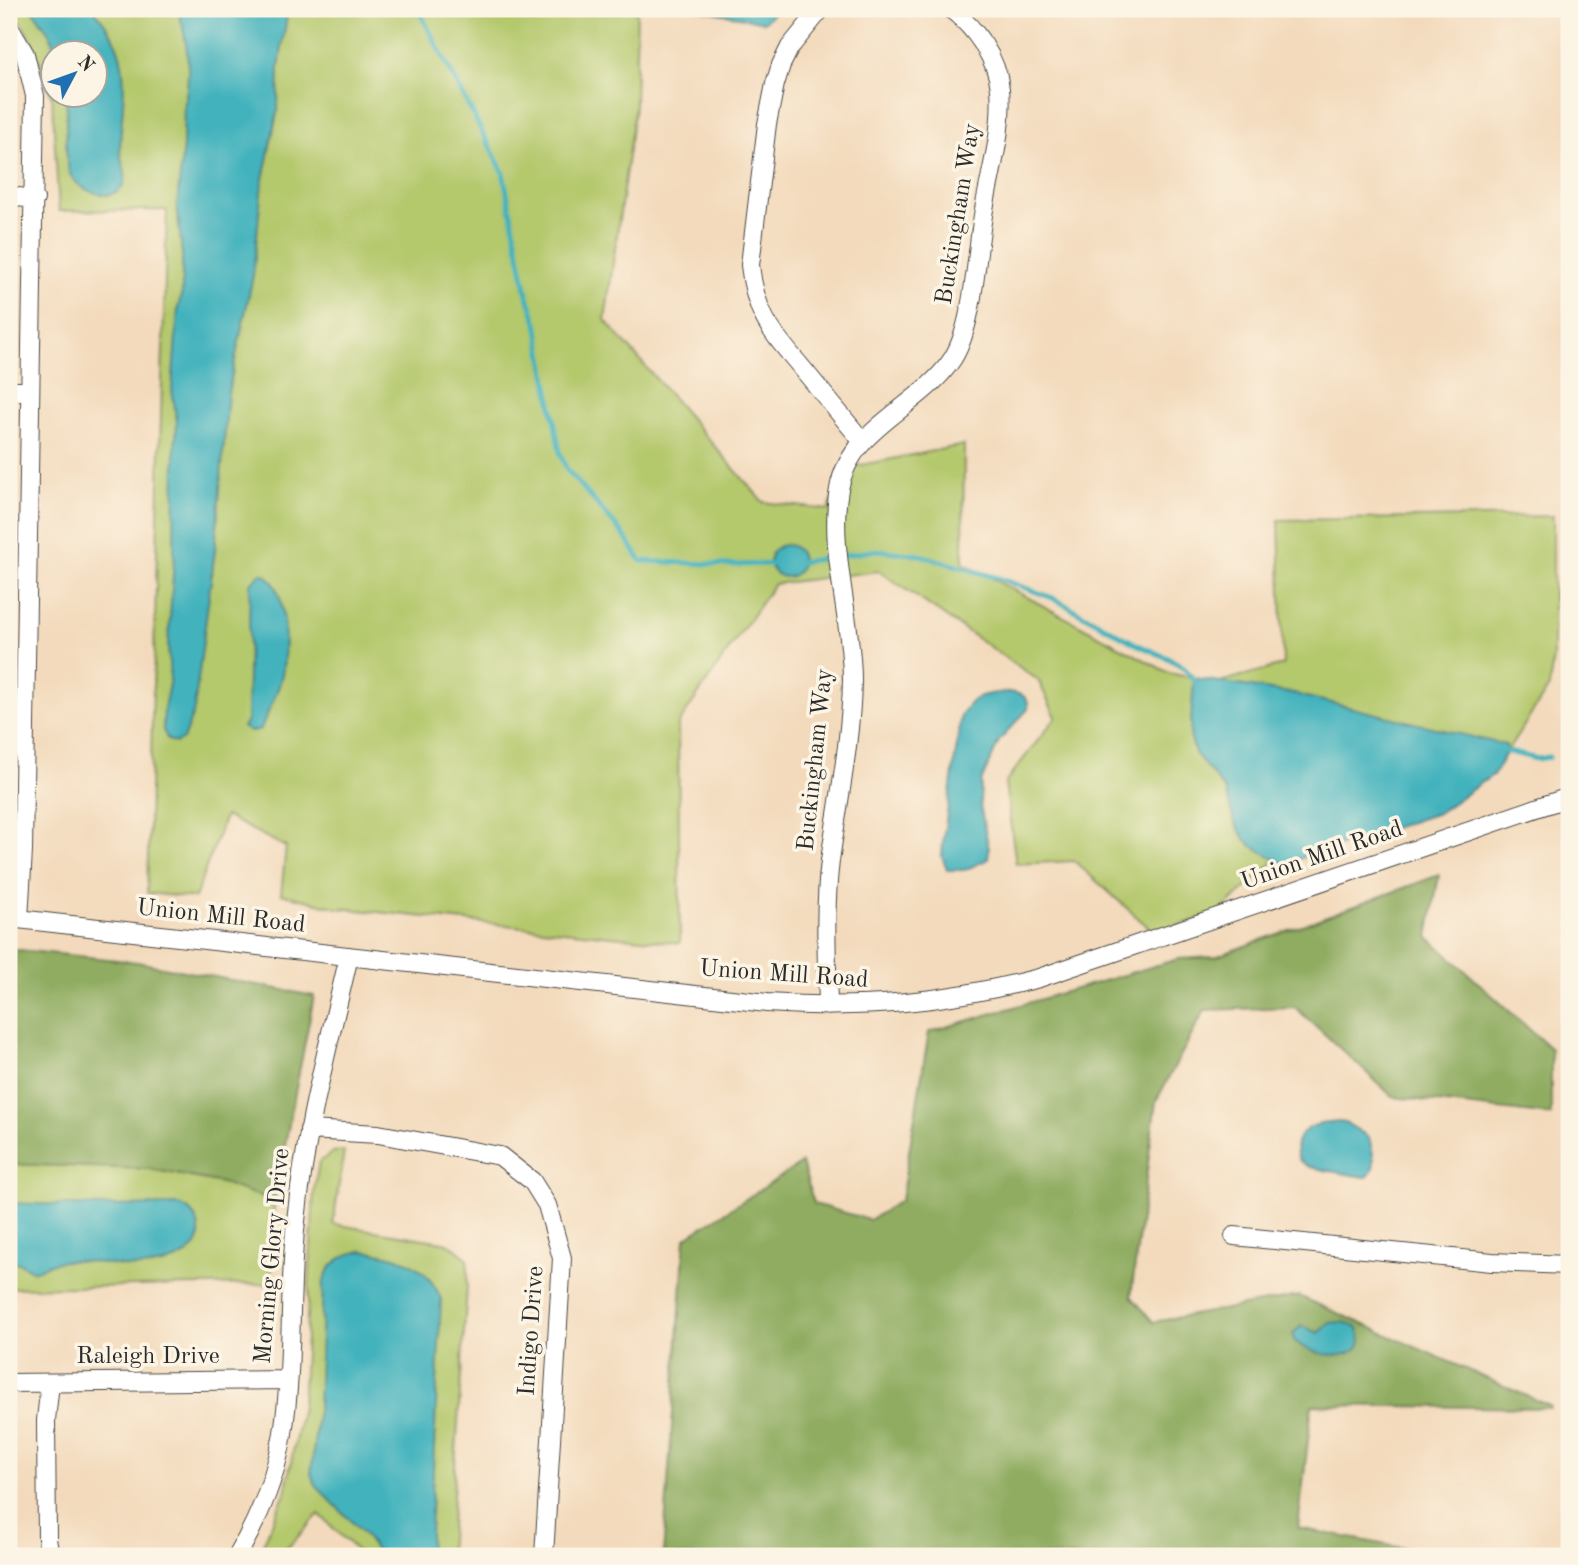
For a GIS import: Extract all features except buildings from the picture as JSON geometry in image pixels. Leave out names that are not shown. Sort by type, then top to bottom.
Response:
[{"type":"street","points":[[821,9],[790,47],[775,84],[767,124],[750,265],[752,285],[765,322],[788,354],[863,442]]},
{"type":"street","name":"Buckingham Way","points":[[828,1006],[826,902],[849,729],[852,682],[850,631],[836,530],[839,484],[847,463],[863,442],[943,372],[955,356],[967,319],[998,131],[1000,89],[987,50],[975,32],[951,9]]},
{"type":"street","points":[[9,27],[25,54],[35,96],[30,391],[17,617],[23,852],[14,918]]},
{"type":"street","points":[[9,196],[34,199]]},
{"type":"street","points":[[9,391],[30,391]]},
{"type":"street","name":"Union Mill Road","points":[[14,918],[767,1003],[828,1006],[912,1003],[984,992],[1040,978],[1569,797]]},
{"type":"street","name":"Morning Glory Drive","points":[[237,1556],[257,1519],[272,1477],[283,1432],[296,1221],[309,1130],[349,956]]},
{"type":"street","name":"Indigo Drive","points":[[309,1130],[378,1134],[500,1156],[532,1181],[547,1205],[559,1241],[562,1275],[544,1556]]},
{"type":"street","points":[[1234,1236],[1492,1262],[1569,1265]]},
{"type":"street","name":"Raleigh Drive","points":[[9,1383],[287,1380]]},
{"type":"street","points":[[50,1383],[46,1420],[47,1539],[50,1556]]},
{"type":"green space","points":[[13,9],[637,9],[635,106],[605,320],[763,502],[829,510],[840,469],[964,445],[963,563],[1169,673],[1216,683],[1283,665],[1279,520],[1553,516],[1553,657],[1549,687],[1503,758],[1300,837],[1220,912],[1155,933],[1074,861],[1016,864],[1005,783],[1056,717],[1038,680],[879,571],[774,584],[678,724],[680,943],[338,908],[281,894],[286,847],[225,816],[195,898],[147,893],[167,210],[59,211],[53,108],[108,108],[108,38],[38,38],[38,57],[33,43]]},
{"type":"green space","points":[[1439,875],[1428,937],[1551,1049],[1551,1115],[1393,1097],[1295,1007],[1205,1010],[1156,1101],[1131,1296],[1153,1322],[1299,1296],[1550,1406],[1312,1405],[1298,1528],[1444,1556],[663,1556],[685,1238],[802,1163],[814,1204],[870,1220],[901,1200],[929,1032],[1178,959],[1215,957]]},
{"type":"green space","points":[[9,949],[137,962],[314,996],[274,1201],[222,1183],[150,1169],[9,1164]]},
{"type":"green space","points":[[344,1151],[333,1224],[448,1243],[467,1258],[449,1556],[362,1556],[319,1514],[280,1556],[258,1556],[285,1493],[302,1407],[314,1191],[319,1162],[333,1152]]},
{"type":"green space","points":[[9,1164],[150,1169],[222,1183],[274,1201],[271,1284],[9,1288]]},
{"type":"water","points":[[32,9],[93,9],[116,43],[123,75],[120,149],[125,181],[115,193],[99,194],[82,187],[71,176],[67,160],[66,108],[108,108],[108,38],[51,38]]},
{"type":"water","points":[[178,9],[288,9],[279,67],[278,109],[262,184],[253,276],[228,393],[215,550],[194,710],[183,739],[176,743],[168,740],[163,730],[170,679],[168,646],[174,560],[177,422],[172,390],[178,308],[182,292],[182,255],[177,205],[184,100],[185,102],[188,79],[186,43]]},
{"type":"water","points":[[698,9],[778,9],[764,22]]},
{"type":"water","points":[[786,545],[797,550],[802,561],[797,572],[786,577],[775,572],[770,561],[775,550]]},
{"type":"water","points":[[261,573],[270,579],[281,604],[285,637],[283,668],[261,729],[250,732],[243,727],[247,721],[250,584]]},
{"type":"water","points":[[1194,678],[1290,693],[1506,745],[1507,751],[1494,774],[1438,813],[1284,864],[1246,840],[1235,823],[1225,790],[1195,753],[1190,735]]},
{"type":"water","points":[[1007,692],[1025,698],[1028,709],[999,741],[981,782],[980,805],[989,849],[988,859],[965,870],[947,870],[942,856],[943,842],[961,716],[979,696]]},
{"type":"water","points":[[1346,1123],[1369,1137],[1374,1164],[1367,1177],[1307,1166],[1299,1159],[1297,1143],[1306,1130],[1313,1126]]},
{"type":"water","points":[[9,1203],[180,1205],[195,1218],[199,1230],[198,1240],[194,1248],[186,1254],[166,1263],[136,1267],[64,1261],[34,1271],[19,1263],[9,1262]]},
{"type":"water","points":[[362,1251],[388,1255],[410,1263],[428,1277],[441,1299],[429,1556],[380,1556],[363,1533],[316,1486],[311,1474],[318,1406],[323,1284],[337,1261]]},
{"type":"water","points":[[1343,1322],[1357,1327],[1361,1339],[1358,1348],[1350,1353],[1339,1355],[1313,1351],[1294,1340],[1293,1334],[1301,1326],[1319,1333],[1330,1323]]},
{"type":"waterway","points":[[418,9],[503,172],[527,294],[537,323],[560,453],[567,470],[623,534],[641,561],[775,564]]},
{"type":"waterway","points":[[795,563],[877,550],[920,555],[1001,579],[1053,598],[1136,644],[1170,659],[1182,666],[1197,683]]},
{"type":"waterway","points":[[1501,750],[1537,759],[1549,757]]}]
